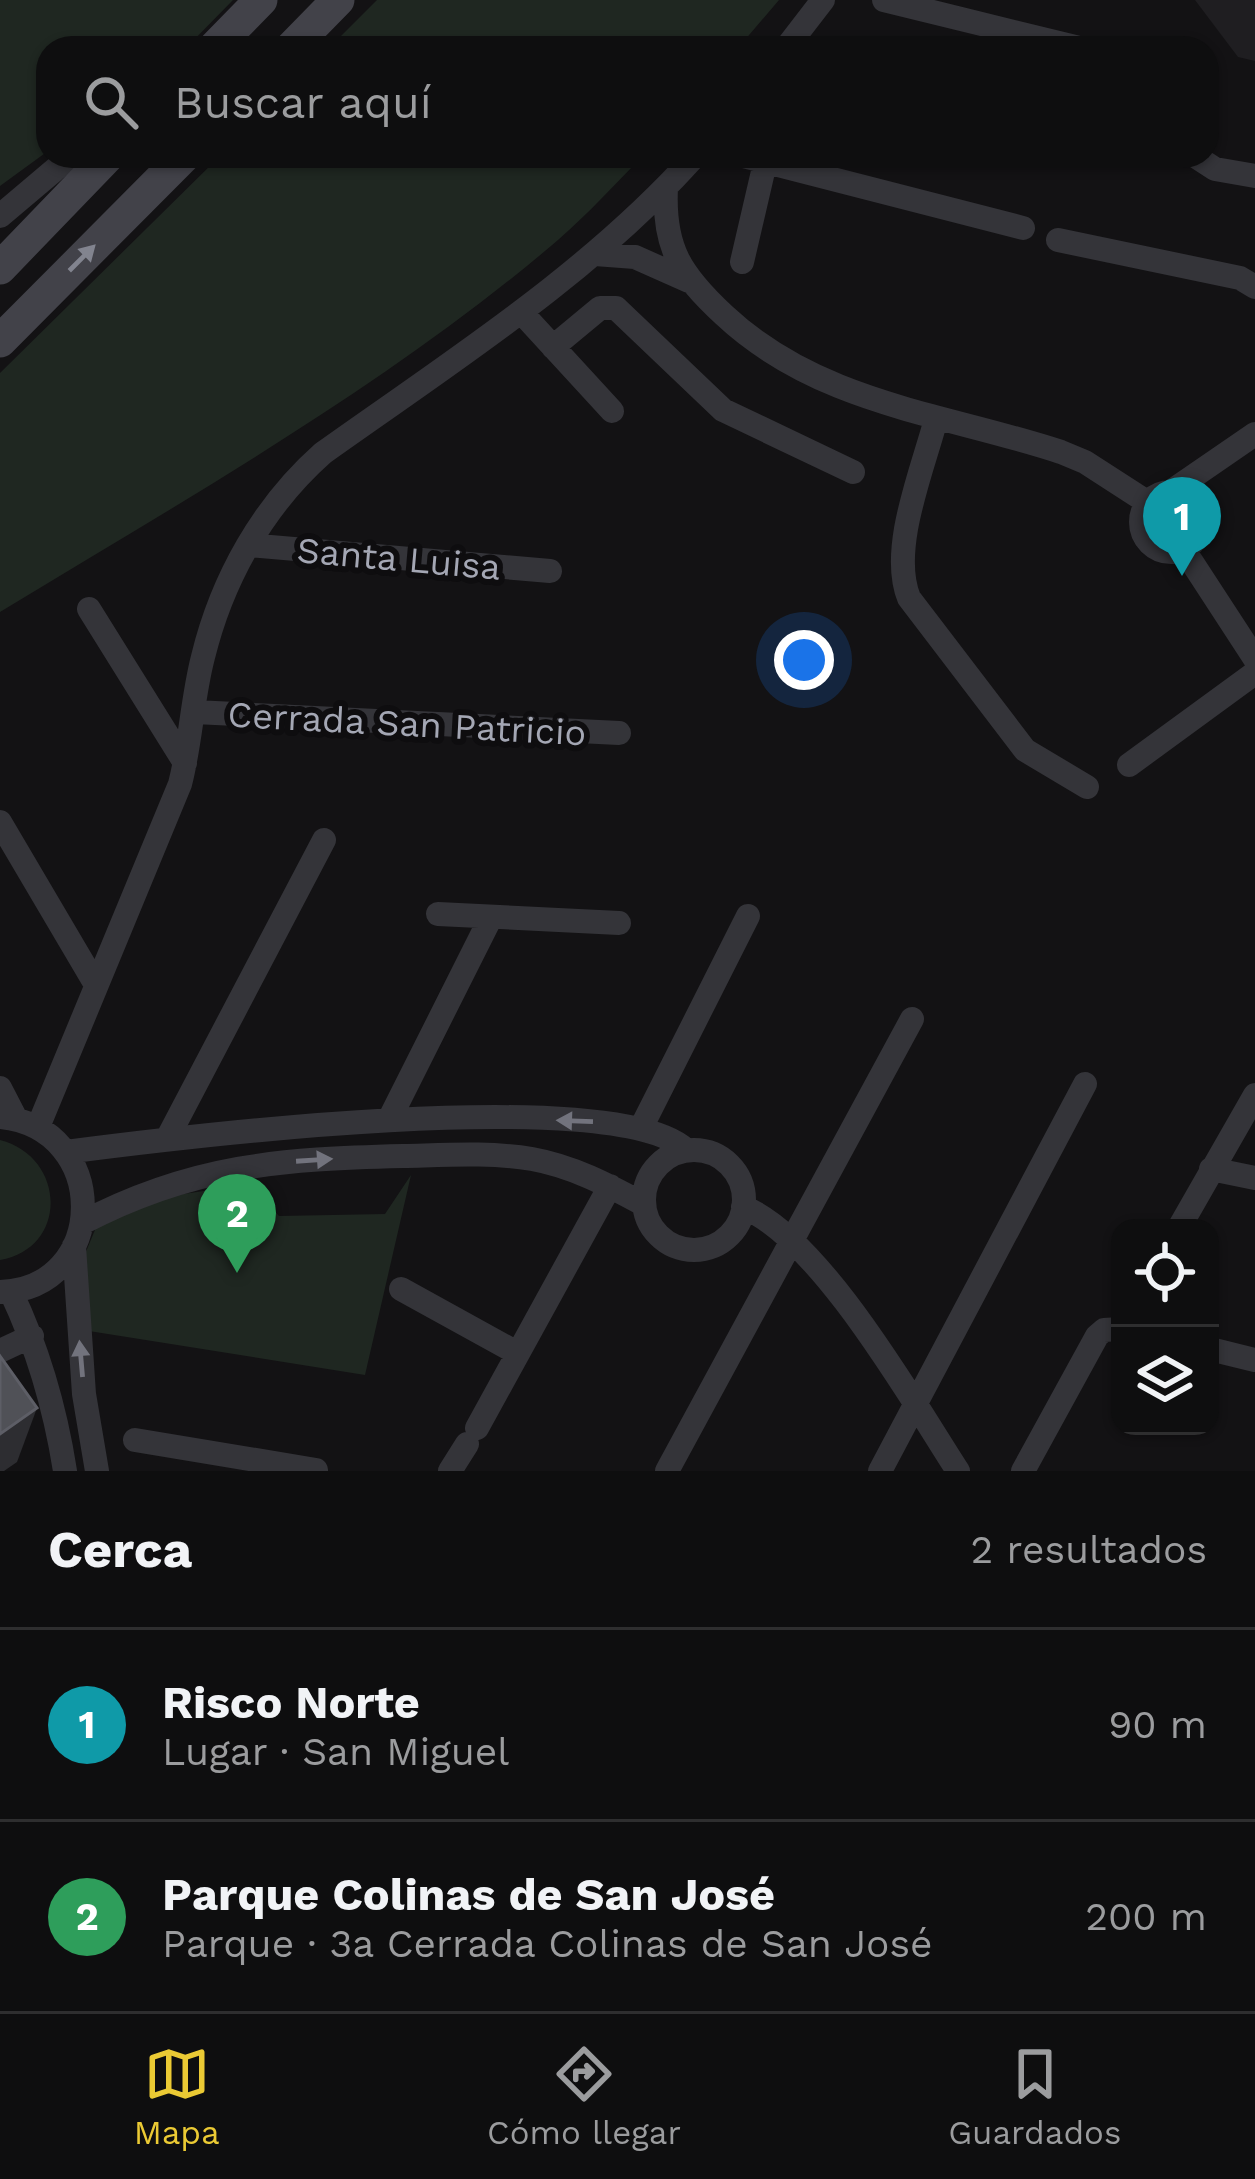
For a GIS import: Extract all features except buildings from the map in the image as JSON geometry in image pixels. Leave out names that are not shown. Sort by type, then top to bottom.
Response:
[{"type":"main road","points":[[226,36],[261,0]]},
{"type":"main road","points":[[303,36],[338,0]]},
{"type":"main road","points":[[0,268],[96,168]]},
{"type":"main road","points":[[0,341],[172,168]]},
{"type":"street","points":[[795,36],[823,0]]},
{"type":"street","points":[[884,0],[1030,36]]},
{"type":"street","points":[[0,216],[56,168]]},
{"type":"street","points":[[18,1121],[96,985],[185,763],[211,628],[248,545],[296,477],[322,453],[522,313],[595,254],[684,168]]},
{"type":"street","points":[[742,262],[753,168]]},
{"type":"street","points":[[789,168],[1023,229]]},
{"type":"street","points":[[1214,168],[1255,176]]},
{"type":"street","points":[[666,188],[667,237],[689,281]]},
{"type":"street","points":[[1058,240],[1240,278],[1255,287]]},
{"type":"street","points":[[595,254],[635,257],[689,281],[755,343],[854,395],[1061,452],[1147,502]]},
{"type":"street","points":[[553,346],[600,308],[616,308],[723,410],[853,472]]},
{"type":"street","points":[[522,313],[612,411]]},
{"type":"street","points":[[936,419],[905,541],[904,584],[909,598],[1025,750],[1087,787]]},
{"type":"street","points":[[1172,491],[1191,498],[1201,516],[1198,536],[1184,550],[1163,551],[1147,540],[1140,521],[1147,502],[1172,491],[1255,434]]},
{"type":"street","name":"Santa Luisa","points":[[248,545],[550,571]]},
{"type":"street","points":[[1184,550],[1255,659]]},
{"type":"street","points":[[88,609],[185,763]]},
{"type":"street","points":[[1129,766],[1255,673]]},
{"type":"street","name":"Cerrada San Patricio","points":[[195,712],[619,734]]},
{"type":"street","points":[[0,822],[96,985]]},
{"type":"street","points":[[166,1139],[323,840]]},
{"type":"street","points":[[438,914],[619,923]]},
{"type":"street","points":[[641,1128],[748,916]]},
{"type":"street","points":[[389,1120],[491,917]]},
{"type":"street","points":[[667,1471],[912,1019]]},
{"type":"street","points":[[880,1471],[1085,1084]]},
{"type":"street","points":[[0,1088],[18,1121],[66,1151],[83,1193],[78,1234],[89,1427],[97,1471]]},
{"type":"street","points":[[1184,1219],[1255,1095]]},
{"type":"street","points":[[66,1151],[251,1128],[389,1120],[561,1121],[641,1128],[676,1141],[686,1150]]},
{"type":"street","points":[[686,1150],[724,1159],[740,1180],[743,1207],[729,1236],[700,1250],[668,1244],[647,1220],[643,1204],[653,1168],[686,1150]]},
{"type":"street","points":[[65,1471],[32,1336],[5,1292],[48,1276],[78,1234],[177,1180],[220,1169],[317,1159],[508,1157],[568,1169],[643,1204]]},
{"type":"street","points":[[1211,1169],[1255,1178]]},
{"type":"street","points":[[451,1471],[610,1186]]},
{"type":"street","points":[[743,1207],[777,1224],[794,1240],[847,1305],[958,1471]]},
{"type":"street","points":[[401,1289],[517,1353]]},
{"type":"street","points":[[1023,1471],[1097,1336],[1111,1330]]},
{"type":"street","points":[[0,1351],[32,1336]]},
{"type":"street","points":[[1219,1351],[1255,1360]]},
{"type":"street","points":[[59,1432],[89,1427]]},
{"type":"street","points":[[135,1440],[241,1464],[316,1470]]},
{"type":"shaded area","points":[[0,0],[233,0],[198,36],[36,36],[36,160],[0,186]]},
{"type":"shaded area","points":[[377,0],[779,0],[748,36],[341,36]]},
{"type":"shaded area","points":[[1195,0],[1255,0],[1255,61],[1238,57]]},
{"type":"shaded area","points":[[208,168],[631,168],[558,240],[427,342],[287,437],[0,612],[0,373]]},
{"type":"shaded area","points":[[0,1140],[38,1164],[51,1202],[38,1239],[23,1252],[0,1260]]},
{"type":"shaded area","points":[[411,1175],[365,1375],[89,1331],[85,1254],[97,1225],[163,1197],[251,1184],[279,1216],[385,1214]]},
{"type":"place","name":"Risco Norte","points":[[1182,576]]},
{"type":"place","name":"Parque Colinas de San José","points":[[237,1273]]}]
